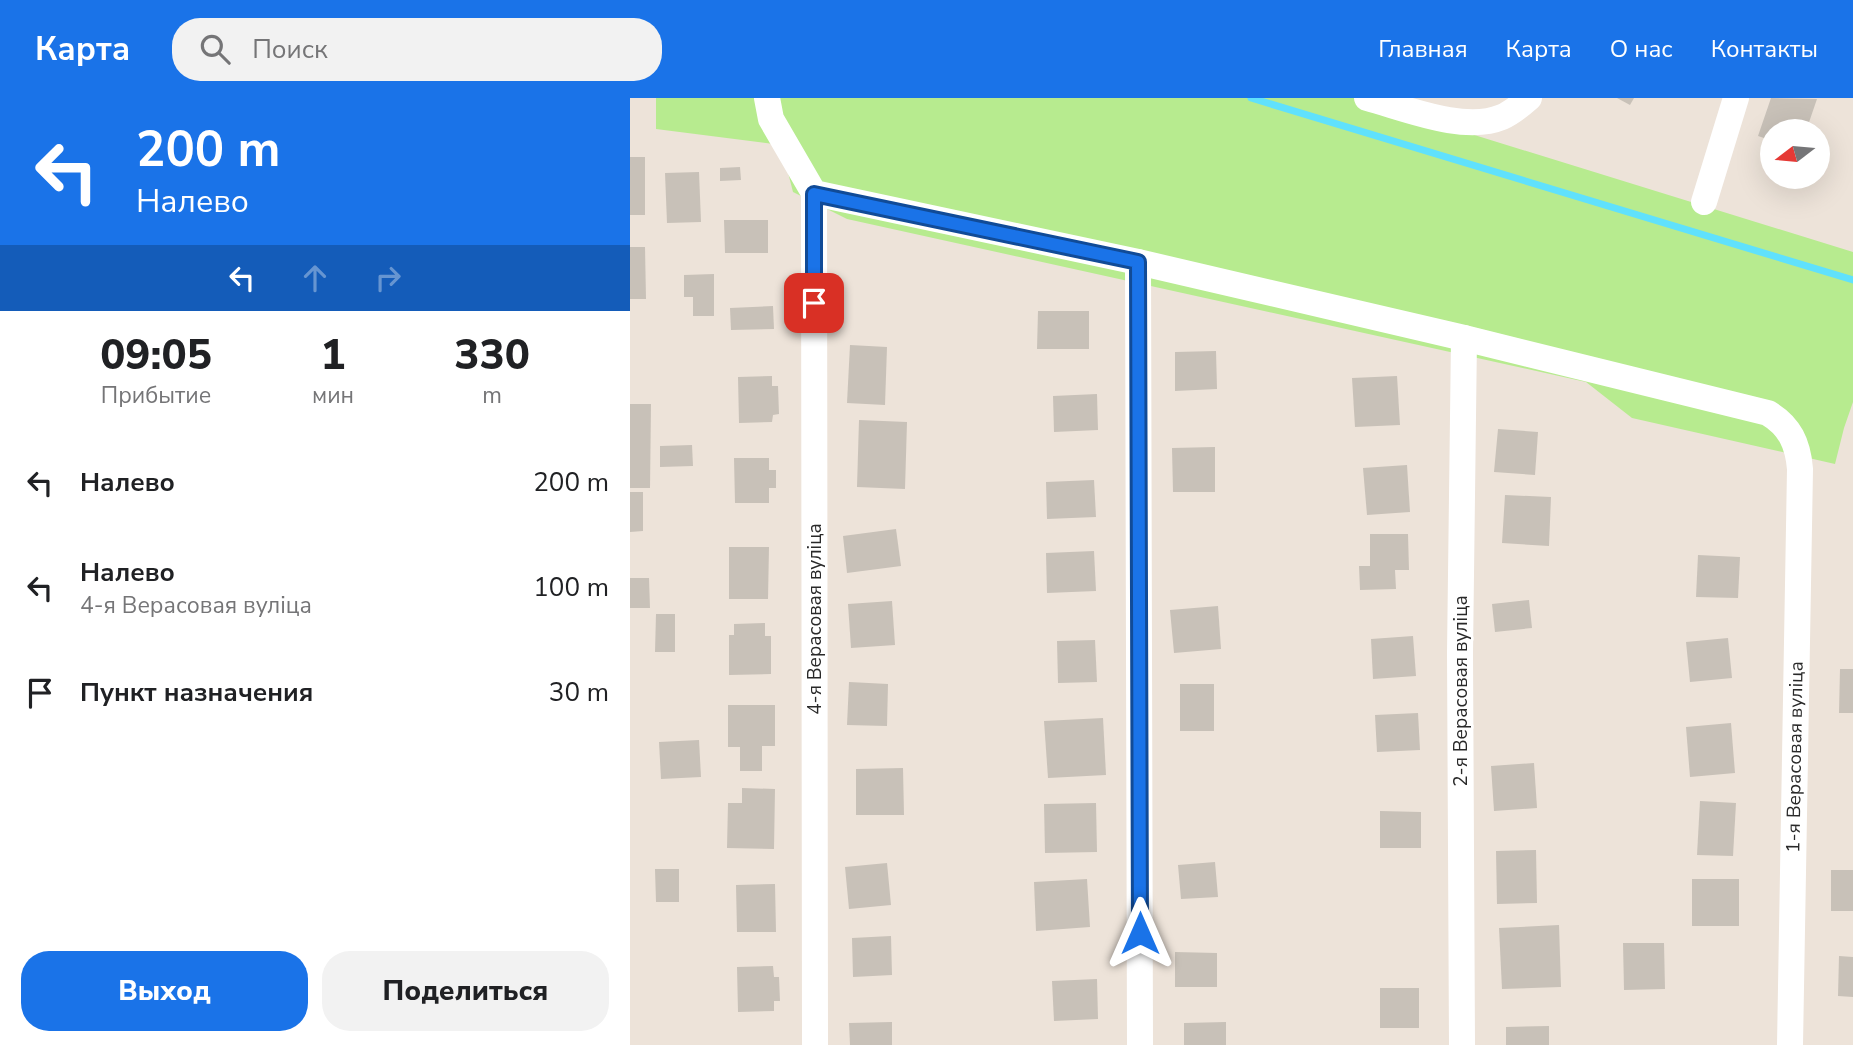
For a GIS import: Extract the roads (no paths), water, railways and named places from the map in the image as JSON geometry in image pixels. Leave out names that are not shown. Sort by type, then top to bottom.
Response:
[{"type":"street","points":[[767,98],[771,119],[814,194]]},
{"type":"street","points":[[1367,98],[1461,122],[1501,118],[1529,98]]},
{"type":"street","points":[[1704,202],[1736,98]]},
{"type":"street","name":"1-я Верасовая вуліца","points":[[814,194],[1138,262],[1464,338],[1768,413],[1777,418],[1794,439],[1799,453],[1800,469],[1790,1045]]},
{"type":"street","name":"4-я Верасовая вуліца","points":[[814,194],[815,1045]]},
{"type":"street","points":[[1138,262],[1140,1045]]},
{"type":"street","name":"2-я Верасовая вуліца","points":[[1462,1045],[1460,639],[1464,338]]},
{"type":"waterway","points":[[1251,98],[1853,280]]}]
